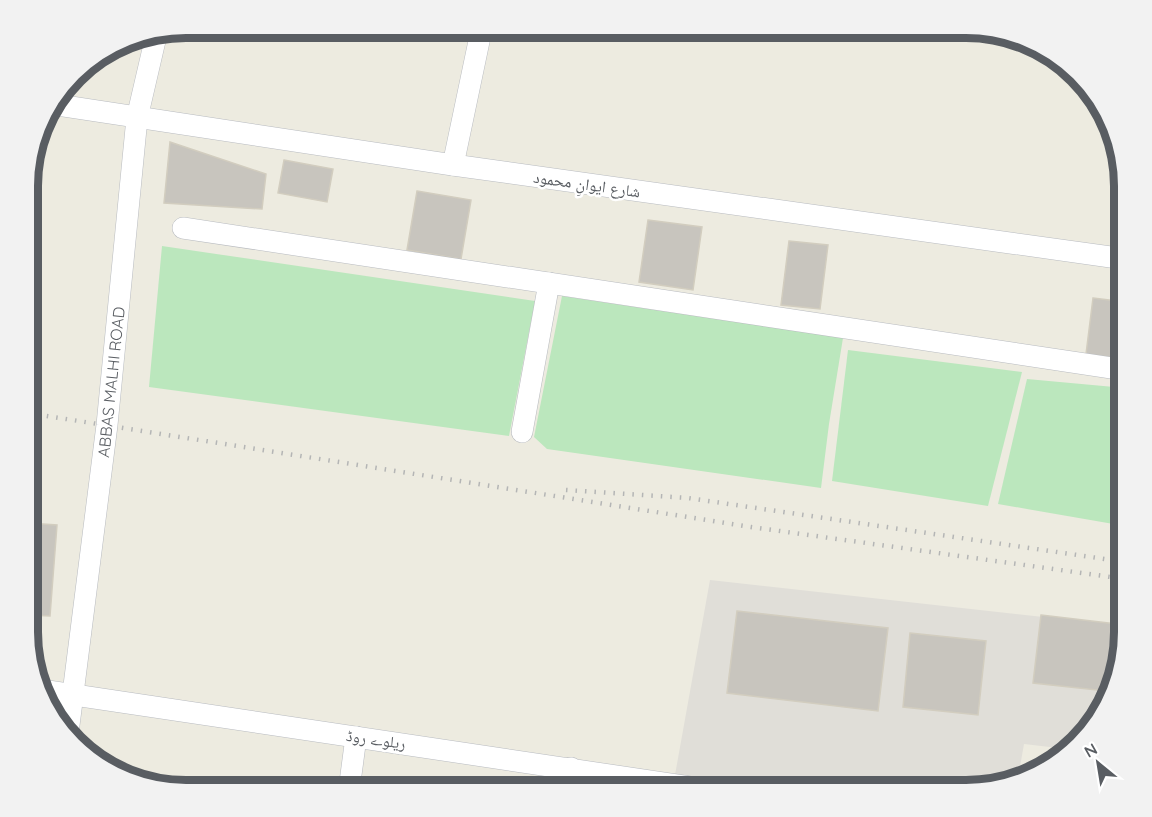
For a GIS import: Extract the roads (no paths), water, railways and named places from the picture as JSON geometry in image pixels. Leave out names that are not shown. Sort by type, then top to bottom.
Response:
[{"type":"street","points":[[453,165],[480,38]]},
{"type":"street","name":"ABBAS MALHI ROAD","points":[[69,723],[107,425],[137,118],[156,41]]},
{"type":"street","name":"شارع ایوانِ محمود","points":[[61,106],[453,165],[1114,258]]},
{"type":"street","points":[[183,228],[1114,368]]},
{"type":"street","points":[[522,432],[549,283]]},
{"type":"street","name":"ریلوے روڈ","points":[[51,691],[645,780]]},
{"type":"street","points":[[350,779],[356,737]]},
{"type":"street","points":[[570,779],[572,768]]},
{"type":"railway","points":[[38,415],[751,527],[1114,577]]},
{"type":"railway","points":[[566,490],[688,498],[1114,560]]}]
